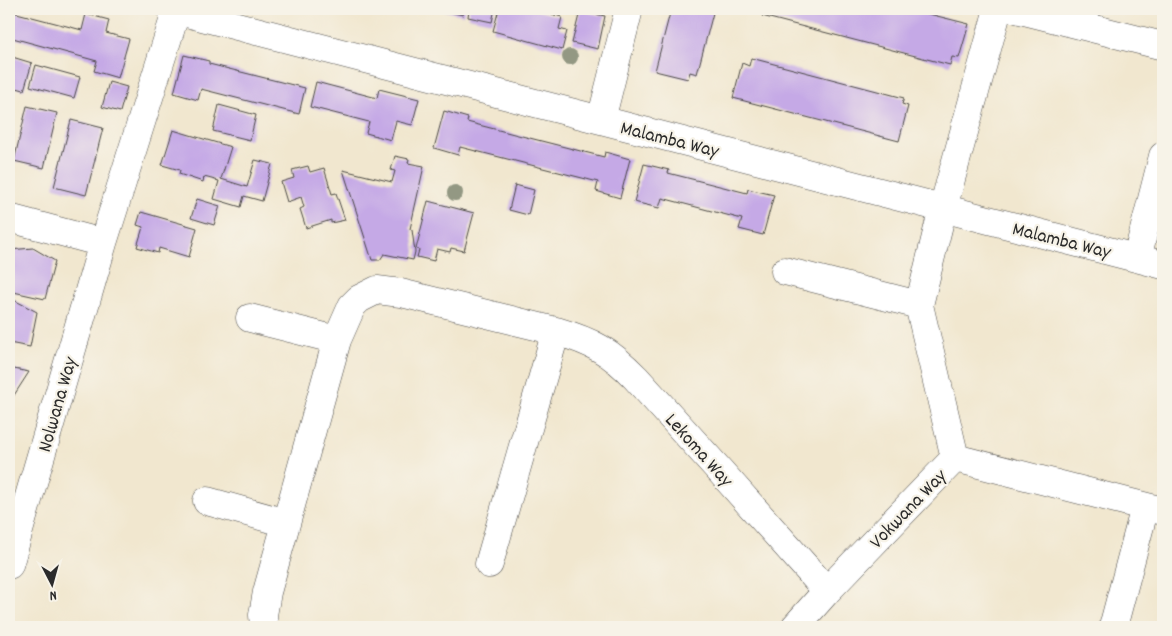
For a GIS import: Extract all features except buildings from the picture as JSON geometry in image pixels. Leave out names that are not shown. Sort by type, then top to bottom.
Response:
[{"type":"street","name":"Malamba Way","points":[[175,9],[1163,265]]},
{"type":"street","name":"Nolwana Way","points":[[9,565],[103,243],[175,9]]},
{"type":"street","points":[[601,120],[629,9]]},
{"type":"street","points":[[955,458],[919,305],[943,208],[998,9]]},
{"type":"street","points":[[1016,9],[1163,46]]},
{"type":"street","points":[[1137,258],[1163,156]]},
{"type":"street","points":[[9,218],[103,243]]},
{"type":"street","points":[[785,271],[919,305]]},
{"type":"street","name":"Lekoma Way","points":[[264,627],[263,615],[267,592],[337,340],[352,306],[359,299],[377,290],[401,293],[556,331],[594,344],[610,354],[624,366],[827,591]]},
{"type":"street","points":[[250,318],[337,340]]},
{"type":"street","points":[[489,564],[556,331]]},
{"type":"street","name":"Vokwana Way","points":[[795,627],[827,591],[955,458],[1154,509]]},
{"type":"street","points":[[207,501],[286,523]]},
{"type":"street","points":[[1112,627],[1154,509]]}]
